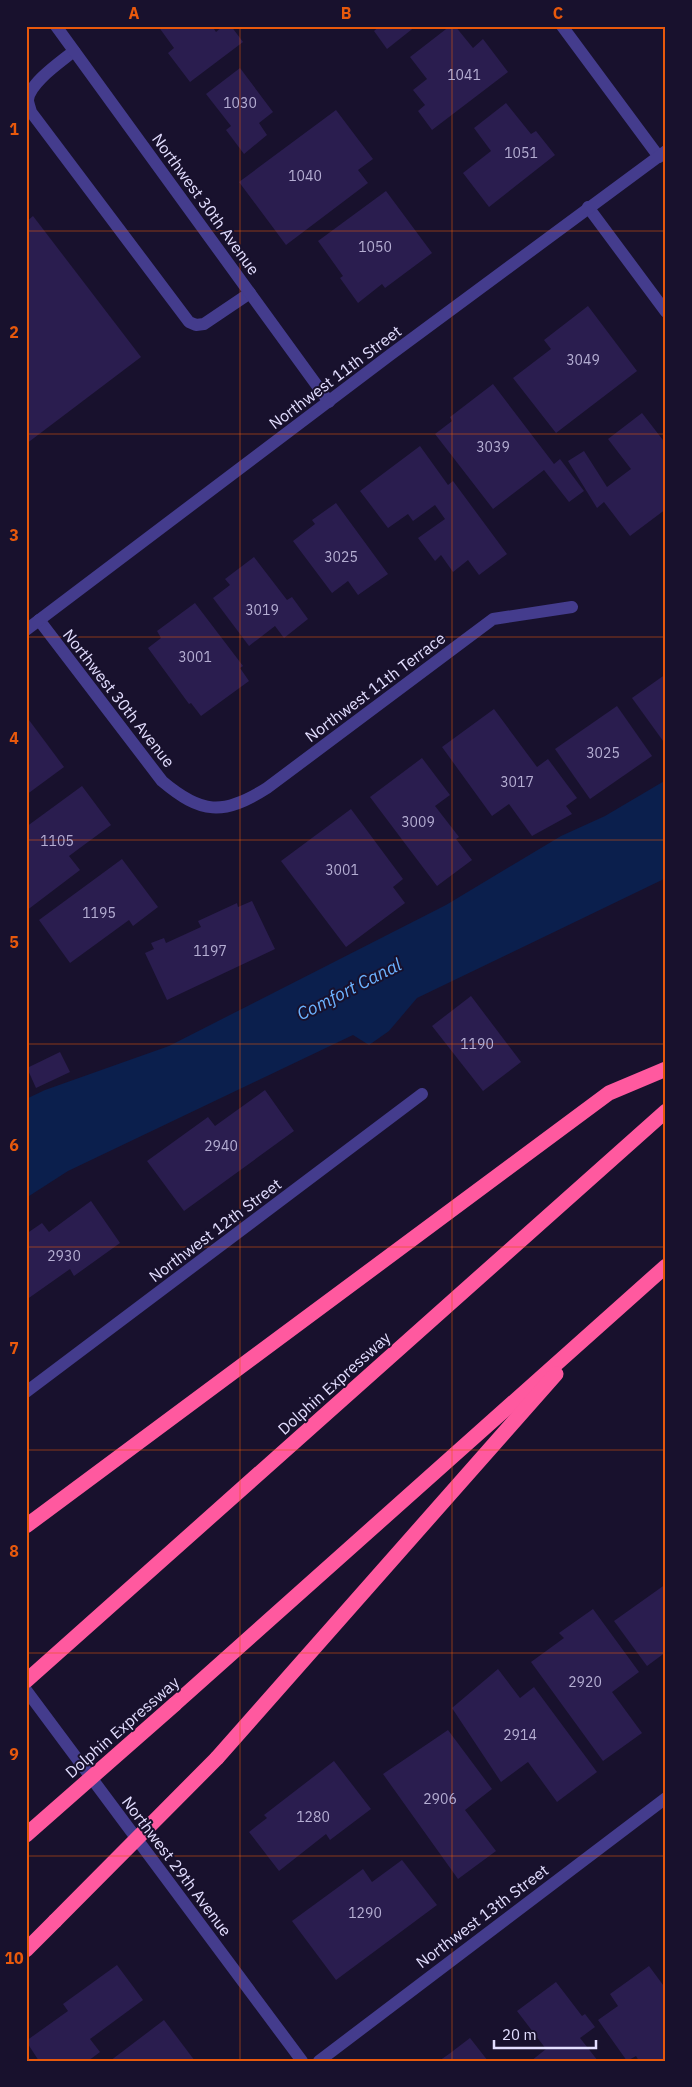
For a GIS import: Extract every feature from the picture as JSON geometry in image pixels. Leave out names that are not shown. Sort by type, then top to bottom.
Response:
[{"type":"highway","points":[[26,1526],[609,1092],[666,1069]]},
{"type":"highway","name":"Dolphin Expressway","points":[[26,1681],[666,1111]]},
{"type":"highway","name":"Dolphin Expressway","points":[[26,1835],[666,1266]]},
{"type":"highway","points":[[26,1950],[217,1758],[602,1322]]},
{"type":"street","name":"Northwest 30th Avenue","points":[[56,26],[329,402]]},
{"type":"street","points":[[562,26],[662,154]]},
{"type":"street","points":[[74,51],[40,80],[32,90],[28,100],[31,112],[189,322],[196,325],[204,324],[250,293]]},
{"type":"street","name":"Northwest 11th Street","points":[[26,630],[662,154]]},
{"type":"street","points":[[588,208],[666,312]]},
{"type":"street","name":"Northwest 11th Terrace","points":[[203,808],[230,805],[246,800],[267,788],[493,619],[572,607]]},
{"type":"street","name":"Northwest 30th Avenue","points":[[39,620],[150,768],[176,793],[203,808]]},
{"type":"street","name":"Northwest 12th Street","points":[[26,1392],[422,1094]]},
{"type":"street","name":"Northwest 29th Avenue","points":[[26,1690],[302,2061]]},
{"type":"street","name":"Northwest 13th Street","points":[[319,2061],[666,1798]]},
{"type":"water","name":"Comfort Canal","points":[[666,780],[666,878],[417,998],[389,1031],[369,1045],[353,1035],[68,1171],[26,1198],[26,1099],[45,1090],[169,1046],[446,905],[561,836],[605,816]]},
{"type":"building","points":[[158,26],[212,26],[216,32],[223,26],[231,26],[243,42],[190,82],[168,53],[174,48]]},
{"type":"building","points":[[380,26],[416,26],[387,49],[374,31]]},
{"type":"building","points":[[450,26],[455,26],[473,48],[483,39],[508,72],[432,130],[418,111],[425,105],[413,90],[427,79],[410,57]]},
{"type":"building","points":[[240,68],[273,112],[259,123],[267,135],[244,154],[226,130],[231,126],[206,94]]},
{"type":"building","points":[[506,103],[531,134],[536,131],[555,155],[489,207],[463,173],[491,151],[474,128]]},
{"type":"building","points":[[336,110],[373,159],[358,170],[368,183],[286,245],[239,182]]},
{"type":"building","points":[[386,191],[432,253],[385,288],[382,284],[358,303],[340,278],[343,276],[318,241]]},
{"type":"building","points":[[33,216],[141,357],[26,444],[26,222]]},
{"type":"building","points":[[588,306],[637,371],[556,433],[513,378],[551,349],[544,340]]},
{"type":"building","points":[[493,384],[554,464],[560,459],[584,491],[569,502],[544,470],[493,509],[435,434],[452,421],[450,417]]},
{"type":"building","points":[[642,413],[666,444],[666,509],[630,536],[604,502],[597,508],[568,461],[584,451],[607,487],[631,469],[608,439]]},
{"type":"building","points":[[420,446],[448,485],[453,481],[507,554],[479,575],[468,560],[453,572],[441,555],[435,561],[418,538],[445,519],[435,505],[413,521],[408,514],[388,528],[360,491]]},
{"type":"building","points":[[336,503],[388,574],[358,595],[348,581],[332,593],[293,541],[315,524],[312,520]]},
{"type":"building","points":[[254,557],[287,600],[292,597],[308,619],[284,638],[275,626],[249,646],[213,598],[230,585],[225,579]]},
{"type":"building","points":[[195,603],[243,666],[240,668],[249,681],[201,716],[191,703],[189,704],[148,648],[161,638],[157,631]]},
{"type":"building","points":[[666,674],[666,745],[632,698]]},
{"type":"building","points":[[617,706],[652,756],[590,799],[555,749]]},
{"type":"building","points":[[494,709],[537,767],[548,759],[577,798],[566,806],[572,814],[532,836],[509,804],[492,816],[442,747]]},
{"type":"building","points":[[26,716],[64,767],[26,795]]},
{"type":"building","points":[[422,758],[450,795],[435,806],[459,837],[456,839],[472,860],[437,886],[370,797]]},
{"type":"building","points":[[82,786],[111,825],[69,856],[80,870],[26,911],[26,827]]},
{"type":"building","points":[[351,809],[403,879],[393,887],[405,903],[346,947],[281,861]]},
{"type":"building","points":[[122,859],[158,907],[133,926],[129,920],[70,963],[39,920]]},
{"type":"building","points":[[252,901],[275,949],[167,1000],[145,953],[154,949],[151,943],[164,938],[166,943],[201,927],[198,921],[237,903],[238,907]]},
{"type":"building","points":[[471,996],[521,1062],[483,1091],[432,1026]]},
{"type":"building","points":[[60,1052],[70,1072],[36,1088],[27,1068]]},
{"type":"building","points":[[265,1090],[294,1131],[184,1211],[147,1161],[208,1117],[215,1126]]},
{"type":"building","points":[[91,1201],[120,1243],[74,1276],[70,1269],[26,1300],[26,1234],[42,1223],[49,1232]]},
{"type":"building","points":[[666,1584],[666,1652],[647,1666],[614,1621]]},
{"type":"building","points":[[593,1609],[639,1672],[612,1692],[642,1733],[603,1761],[531,1662],[564,1638],[559,1633]]},
{"type":"building","points":[[498,1669],[520,1698],[534,1687],[597,1772],[557,1802],[528,1762],[501,1782],[452,1708]]},
{"type":"building","points":[[448,1730],[492,1789],[465,1810],[496,1851],[458,1879],[383,1774]]},
{"type":"building","points":[[334,1761],[371,1809],[330,1840],[326,1834],[279,1871],[249,1832],[267,1818],[264,1815]]},
{"type":"building","points":[[402,1860],[437,1905],[336,1980],[292,1921],[363,1869],[372,1882]]},
{"type":"building","points":[[117,1965],[143,2000],[90,2039],[100,2052],[88,2061],[39,2061],[26,2041],[68,2011],[63,2004]]},
{"type":"building","points":[[649,1966],[666,1989],[666,2061],[639,2061],[636,2056],[627,2061],[598,2020],[618,2006],[610,1994]]},
{"type":"building","points":[[556,1982],[582,2016],[585,2014],[595,2027],[580,2038],[598,2061],[531,2061],[546,2049],[517,2011]]},
{"type":"building","points":[[164,2020],[195,2061],[110,2061]]},
{"type":"building","points":[[470,2038],[488,2061],[439,2061],[449,2054]]}]
